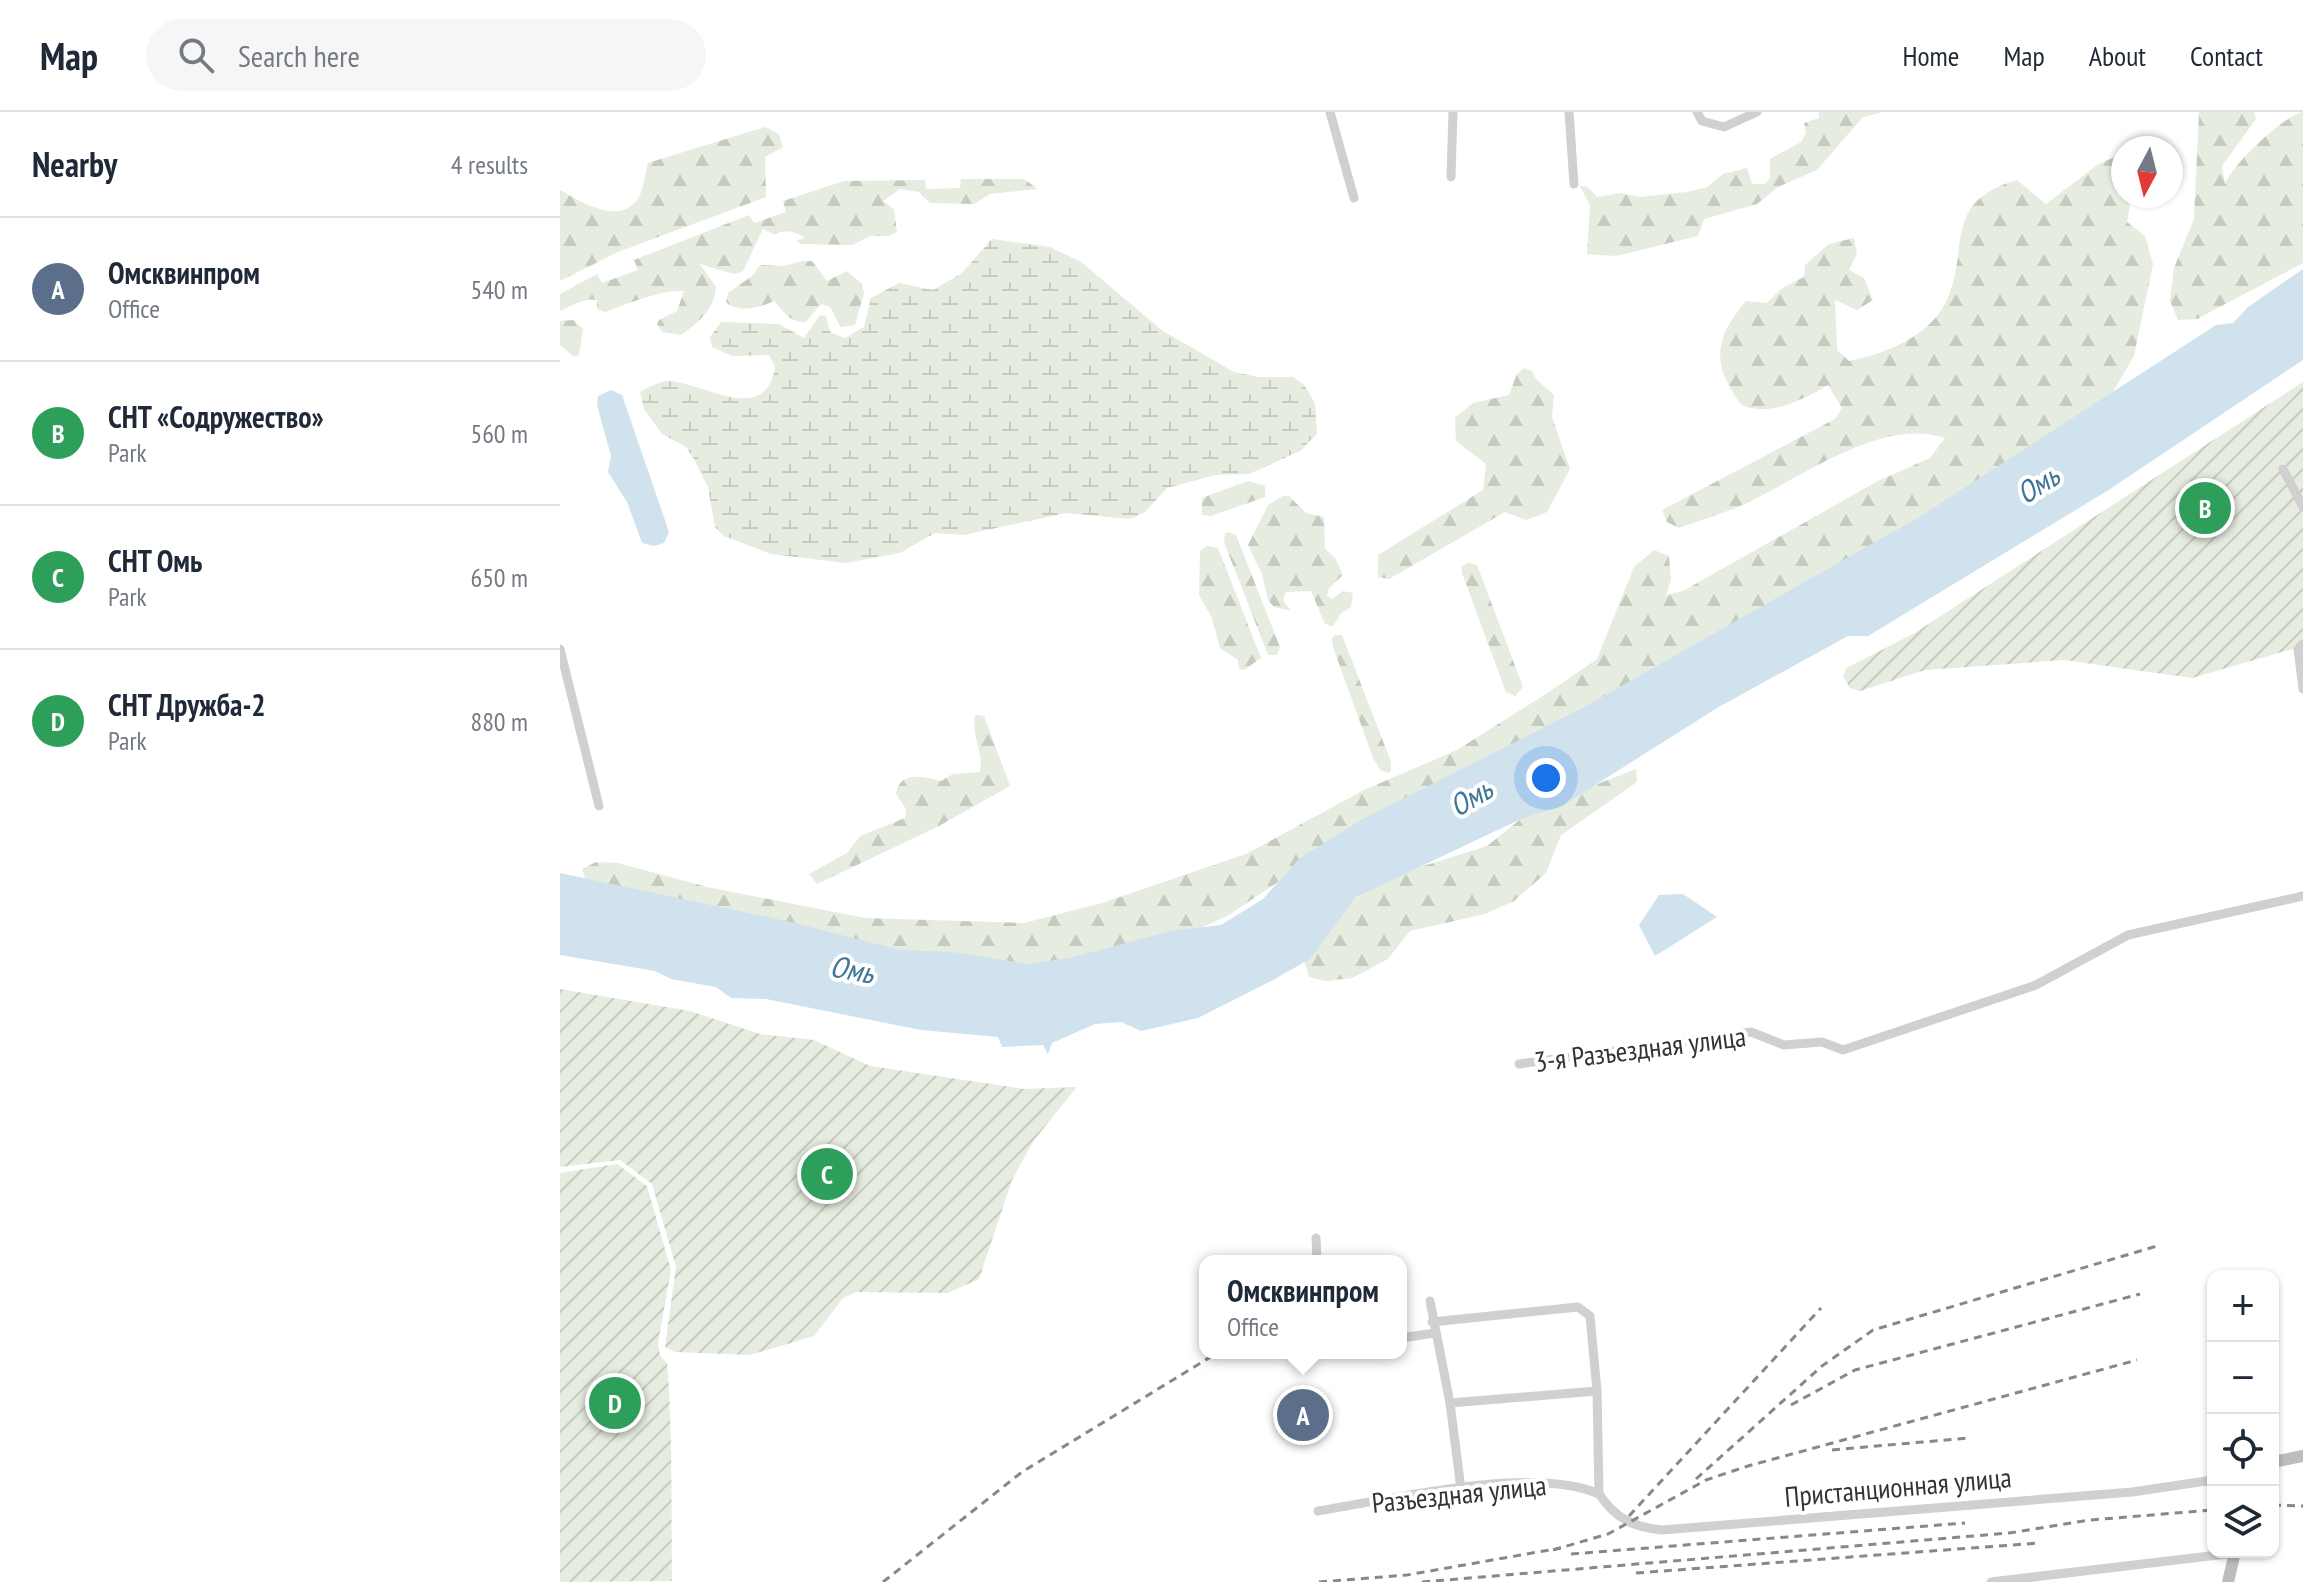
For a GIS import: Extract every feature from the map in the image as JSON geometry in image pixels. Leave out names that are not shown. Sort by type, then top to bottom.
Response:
[{"type":"main road","points":[[2279,1461],[2303,1456]]},
{"type":"main road","points":[[2228,1582],[2234,1558]]},
{"type":"street","points":[[1330,112],[1354,198]]},
{"type":"street","points":[[1451,177],[1453,112]]},
{"type":"street","points":[[1569,112],[1574,184]]},
{"type":"street","points":[[1697,112],[1702,121],[1724,127],[1757,112]]},
{"type":"street","points":[[2283,469],[2303,507]]},
{"type":"street","points":[[2303,644],[2298,649],[2297,660],[2303,689]]},
{"type":"street","points":[[560,649],[599,806]]},
{"type":"street","name":"3-я Разъездная улица","points":[[1519,1064],[1751,1032],[1784,1045],[1822,1042],[1843,1050],[2036,985],[2128,935],[2303,896]]},
{"type":"street","points":[[1316,1238],[1317,1255]]},
{"type":"street","points":[[1430,1301],[1450,1403],[1461,1489]]},
{"type":"street","points":[[1432,1322],[1578,1307],[1590,1316],[1597,1391],[1599,1494]]},
{"type":"street","points":[[1407,1337],[1435,1333]]},
{"type":"street","points":[[1450,1403],[1597,1391]]},
{"type":"street","name":"Разъездная улица","points":[[1318,1511],[1461,1489],[1548,1481],[1579,1485],[1599,1494]]},
{"type":"street","name":"Пристанционная улица","points":[[1599,1494],[1609,1509],[1629,1524],[1662,1530],[2132,1492],[2207,1481]]},
{"type":"street","points":[[1991,1582],[2207,1556]]},
{"type":"green space","points":[[1819,112],[1883,112],[1863,117],[1817,170],[1778,187],[1757,204],[1704,219],[1698,236],[1616,256],[1587,254],[1590,205],[1580,186],[1588,187],[1597,197],[1620,193],[1640,197],[1687,192],[1707,187],[1723,174],[1747,168],[1752,184],[1765,184],[1770,178],[1770,159],[1801,142],[1806,133],[1804,123],[1819,118]]},
{"type":"green space","points":[[2199,112],[2254,112],[2256,119],[2222,166],[2225,184],[2260,142],[2294,115],[2303,112],[2303,263],[2197,319],[2178,320],[2170,301],[2174,268],[2194,219]]},
{"type":"green space","points":[[765,127],[779,134],[783,147],[765,157],[766,197],[618,252],[560,281],[560,190],[602,210],[623,210],[640,195],[648,163]]},
{"type":"green space","points":[[2111,159],[2111,208],[2129,208],[2127,222],[2145,236],[2153,264],[2134,356],[2101,412],[2059,445],[1324,851],[1229,915],[1184,936],[1038,968],[922,959],[588,886],[582,869],[596,862],[618,863],[707,887],[865,918],[1024,923],[1102,903],[1246,854],[1364,790],[1457,750],[1597,659],[1634,567],[1654,550],[1669,556],[1671,580],[1666,595],[1683,591],[1878,481],[1930,458],[1945,438],[1920,434],[1893,436],[1839,454],[1731,510],[1679,528],[1667,522],[1662,510],[1835,419],[1842,408],[1828,385],[1779,407],[1758,409],[1739,402],[1725,376],[1720,353],[1725,332],[1746,301],[1767,303],[1782,288],[1804,277],[1805,265],[1829,244],[1854,238],[1857,254],[1849,270],[1864,278],[1873,300],[1857,310],[1835,300],[1837,350],[1849,361],[1877,354],[1904,342],[1929,325],[1946,302],[1953,282],[1962,229],[1977,201],[1993,189],[2017,180],[2046,204],[2097,165]]},
{"type":"green space","points":[[961,179],[1024,179],[1038,189],[990,194],[974,204],[930,203],[919,192],[900,189],[883,201],[894,209],[897,232],[889,236],[870,236],[853,245],[800,244],[797,240],[805,238],[798,234],[786,231],[775,235],[763,229],[743,271],[734,274],[700,264],[716,287],[715,295],[704,315],[681,335],[662,332],[657,324],[677,311],[684,291],[654,295],[605,312],[597,309],[597,300],[592,299],[560,311],[560,294],[597,274],[602,283],[638,270],[634,260],[749,215],[754,223],[786,212],[783,201],[844,181],[925,180],[926,189],[960,188]]},
{"type":"green space","points":[[992,239],[1050,247],[1081,262],[1163,331],[1234,372],[1259,377],[1293,377],[1304,385],[1315,403],[1317,434],[1300,451],[1249,474],[1215,475],[1167,488],[1145,512],[1130,519],[1066,513],[964,535],[935,533],[900,553],[845,563],[771,554],[724,536],[715,527],[708,487],[694,459],[686,447],[662,434],[644,409],[640,392],[669,381],[731,397],[760,395],[770,384],[775,366],[769,355],[732,356],[712,347],[710,337],[721,322],[779,324],[804,338],[820,315],[826,316],[830,332],[845,338],[864,327],[871,298],[899,283],[933,290],[962,273]]},
{"type":"green space","points":[[812,261],[827,281],[847,271],[862,284],[864,293],[855,325],[841,327],[830,307],[821,304],[806,322],[800,322],[791,318],[774,301],[743,309],[726,302],[728,293],[752,276],[760,265],[784,266]]},
{"type":"green space","points":[[573,320],[583,329],[579,355],[574,357],[560,345],[560,321]]},
{"type":"green space","points":[[1524,368],[1532,371],[1536,379],[1554,395],[1552,417],[1570,469],[1547,512],[1526,520],[1505,512],[1389,579],[1378,577],[1378,555],[1483,490],[1486,464],[1456,441],[1455,418],[1473,403],[1509,395],[1517,374]]},
{"type":"green space","points":[[2303,382],[2303,646],[2192,678],[2064,660],[1925,670],[1860,691],[1850,688],[1843,676],[1846,668],[1913,634]]},
{"type":"green space","points":[[1248,481],[1265,486],[1265,497],[1211,516],[1202,515],[1202,498]]},
{"type":"green space","points":[[1289,496],[1306,513],[1324,517],[1325,549],[1335,558],[1343,575],[1329,588],[1327,596],[1332,599],[1343,591],[1353,593],[1351,607],[1340,614],[1333,626],[1325,624],[1311,591],[1286,592],[1283,600],[1291,611],[1274,607],[1268,600],[1262,574],[1248,545],[1268,505]]},
{"type":"green space","points":[[1225,534],[1236,535],[1280,647],[1277,655],[1268,655],[1224,542]]},
{"type":"green space","points":[[1207,546],[1218,548],[1261,658],[1244,670],[1239,669],[1238,660],[1220,648],[1212,618],[1199,595],[1200,551]]},
{"type":"green space","points":[[1468,563],[1477,565],[1523,687],[1515,696],[1506,692],[1462,573],[1462,566]]},
{"type":"green space","points":[[1342,635],[1391,762],[1388,773],[1380,770],[1373,758],[1333,647],[1332,638]]},
{"type":"green space","points":[[975,715],[984,716],[1010,786],[937,827],[817,884],[809,874],[847,853],[860,836],[905,818],[906,809],[896,794],[902,781],[914,777],[941,781],[953,774],[980,772]]},
{"type":"green space","points":[[1636,769],[1637,782],[1561,835],[1546,873],[1514,901],[1485,914],[1410,931],[1388,959],[1352,978],[1326,981],[1309,977],[1303,957],[1333,914],[1385,878],[1487,846],[1533,809]]},
{"type":"green space","points":[[560,989],[690,1011],[760,1034],[814,1040],[870,1066],[1024,1089],[1077,1087],[1034,1140],[1012,1180],[979,1279],[948,1293],[856,1292],[843,1298],[814,1336],[750,1355],[675,1352],[665,1347],[676,1267],[652,1184],[620,1160],[560,1167]]},
{"type":"green space","points":[[617,1164],[647,1186],[671,1270],[658,1343],[660,1356],[667,1363],[669,1390],[672,1581],[560,1582],[560,1173]]},
{"type":"water","name":"Омь","points":[[2303,269],[2303,360],[2107,491],[1868,636],[1848,636],[1717,708],[1562,806],[1521,819],[1356,897],[1310,959],[1198,1018],[1141,1031],[1121,1022],[1095,1024],[1052,1043],[1048,1054],[1043,1045],[1002,1047],[998,1037],[921,1030],[766,999],[731,998],[716,987],[671,979],[655,971],[560,955],[560,873],[791,922],[900,950],[952,952],[1029,964],[1069,958],[1171,931],[1221,925],[1263,899],[1300,858],[1361,820],[1588,705],[1921,516],[2216,325],[2233,323],[2248,307]]},
{"type":"water","points":[[611,390],[622,395],[669,532],[664,543],[654,546],[642,543],[627,502],[608,472],[611,456],[597,405],[598,396]]},
{"type":"water","points":[[1683,894],[1717,917],[1655,956],[1639,925],[1659,895]]},
{"type":"railway","points":[[1696,1479],[1822,1366],[1873,1330],[2157,1246]]},
{"type":"railway","points":[[1791,1405],[1855,1370],[2140,1294]]},
{"type":"railway","points":[[1629,1516],[1821,1308]]},
{"type":"railway","points":[[883,1582],[1022,1472],[1207,1359]]},
{"type":"railway","points":[[1553,1550],[1608,1534],[1706,1480],[1748,1466],[2137,1360]]},
{"type":"railway","points":[[1832,1450],[1968,1438]]},
{"type":"railway","points":[[2279,1505],[2303,1506]]},
{"type":"railway","points":[[1422,1582],[2009,1533],[2090,1520],[2207,1510]]},
{"type":"railway","points":[[1571,1554],[1965,1523]]},
{"type":"railway","points":[[1636,1573],[2039,1543]]},
{"type":"railway","points":[[1319,1582],[1407,1575],[1561,1548]]},
{"type":"place","name":"СНТ «Содружество»","points":[[2205,508]]},
{"type":"place","name":"СНТ Омь","points":[[827,1174]]},
{"type":"place","name":"СНТ Дружба-2","points":[[615,1403]]},
{"type":"place","name":"Омсквинпром","points":[[1303,1415]]}]
